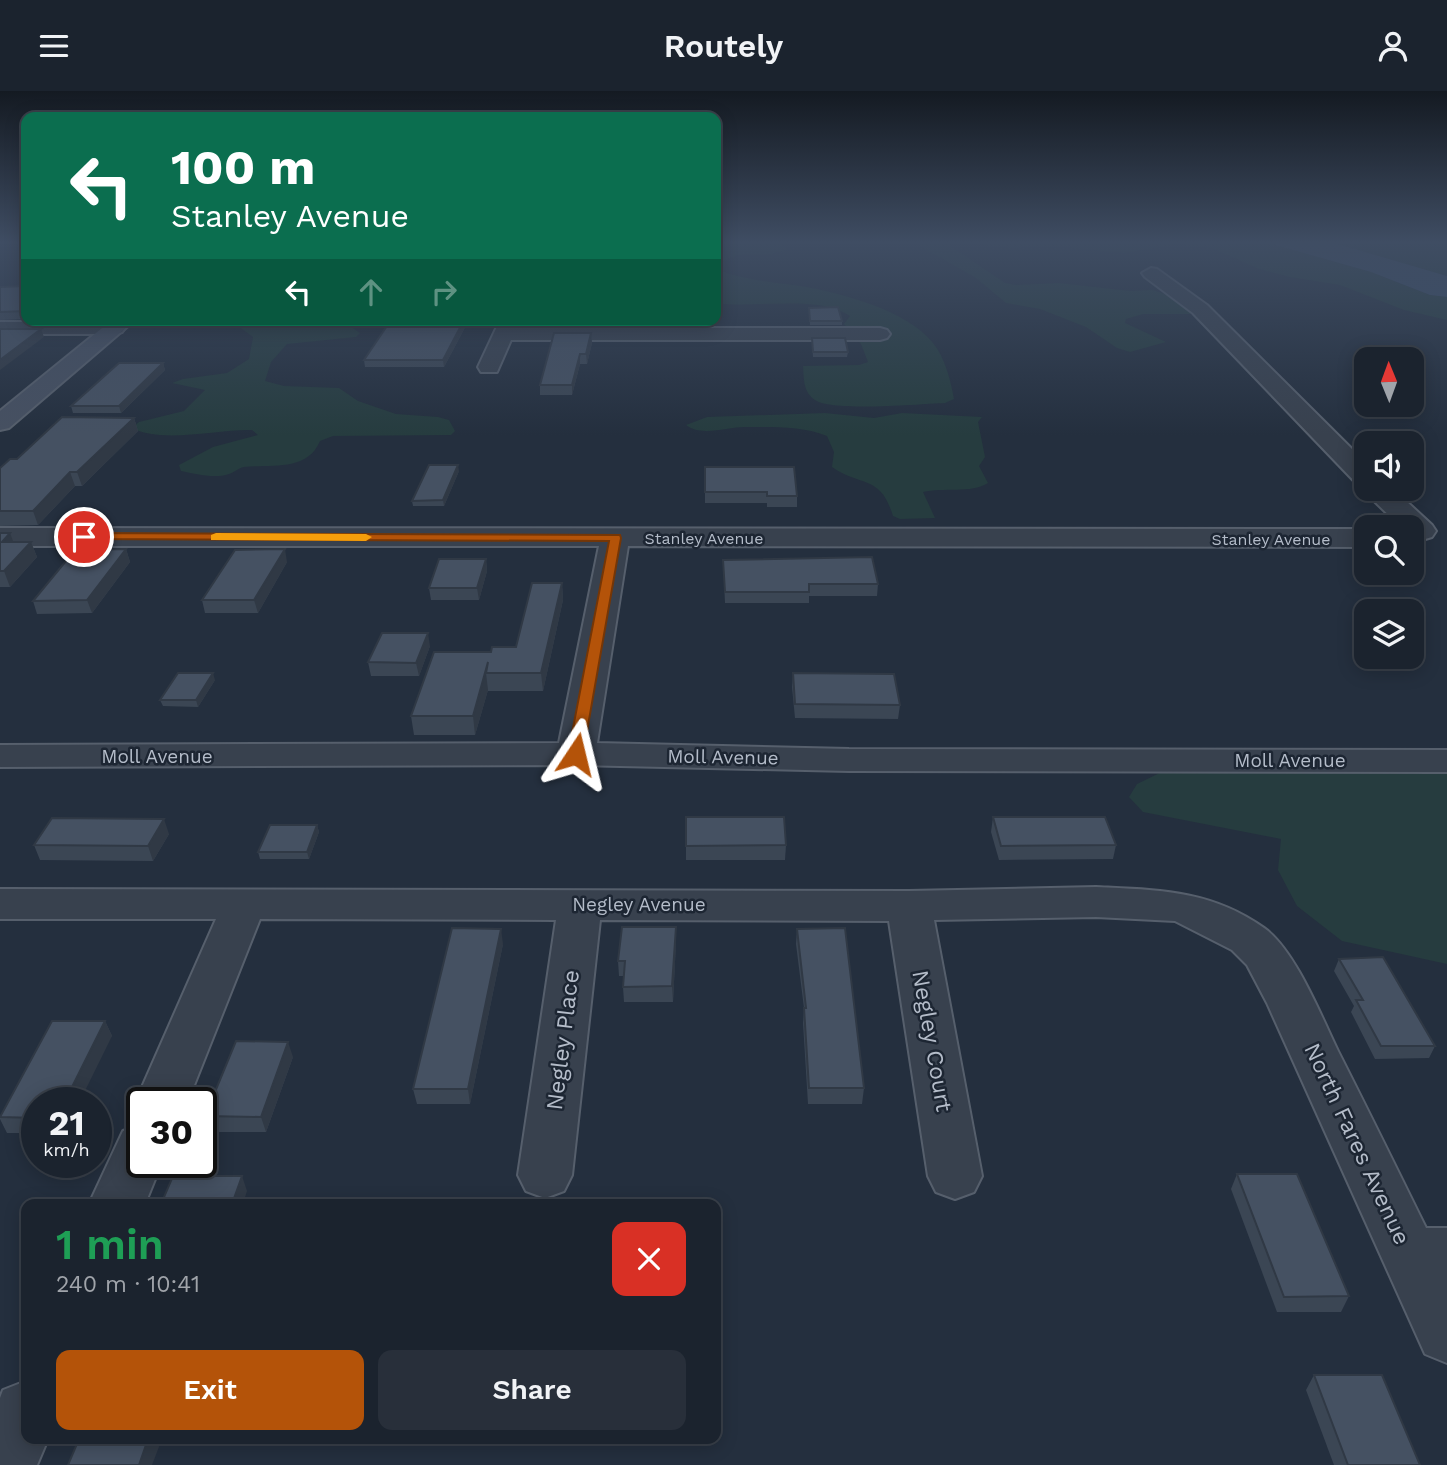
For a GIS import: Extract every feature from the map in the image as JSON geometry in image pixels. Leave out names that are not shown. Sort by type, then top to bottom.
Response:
[{"type":"street","points":[[1195,306],[1354,466]]},
{"type":"street","points":[[0,328],[60,326]]},
{"type":"street","points":[[0,423],[118,326]]},
{"type":"street","points":[[489,367],[507,327],[880,334]]},
{"type":"street","points":[[1388,501],[1401,515]]},
{"type":"street","name":"Stanley Avenue","points":[[0,537],[1354,538]]},
{"type":"street","points":[[576,754],[615,538]]},
{"type":"street","name":"Moll Avenue","points":[[0,756],[576,754],[849,759],[1447,761]]},
{"type":"street","name":"Negley Avenue","points":[[0,904],[909,906],[1096,902],[1178,906],[1202,914],[1248,939],[1265,955]]},
{"type":"street","points":[[168,1087],[244,904]]},
{"type":"street","name":"Negley Place","points":[[545,1175],[580,904]]},
{"type":"street","name":"Negley Court","points":[[909,906],[955,1176]]},
{"type":"street","name":"North Fares Avenue","points":[[1265,955],[1428,1254],[1447,1334]]},
{"type":"street","points":[[119,1199],[128,1178]]},
{"type":"street","points":[[4,1465],[21,1425]]},
{"type":"green space","points":[[822,306],[875,306],[922,331],[941,355],[954,399],[945,403],[839,406],[824,404],[811,397],[806,389],[803,366],[859,365],[868,362],[861,344],[844,324],[850,316],[837,309]]},
{"type":"green space","points":[[1024,306],[1187,306],[1195,314],[1143,314],[1126,319],[1125,323],[1166,342],[1130,352],[1117,348],[1086,327],[1040,309]]},
{"type":"green space","points":[[1394,306],[1447,306],[1447,320]]},
{"type":"green space","points":[[238,326],[350,326],[360,333],[356,337],[287,344],[271,362],[265,381],[284,386],[339,388],[358,401],[396,414],[449,420],[455,431],[451,435],[333,436],[320,441],[307,458],[288,465],[244,467],[217,476],[181,471],[179,465],[213,447],[258,435],[252,430],[238,430],[159,435],[132,428],[139,422],[184,411],[205,390],[172,383],[227,373],[249,359],[253,337]]},
{"type":"green space","points":[[825,413],[874,418],[902,413],[982,417],[978,422],[985,457],[979,466],[988,483],[973,488],[923,492],[935,518],[900,519],[893,516],[888,503],[876,488],[832,467],[834,452],[827,436],[808,430],[787,428],[745,427],[707,431],[692,429],[686,425],[707,417]]},
{"type":"green space","points":[[1172,767],[1447,767],[1447,964],[1342,941],[1297,906],[1278,870],[1281,839],[1143,812],[1129,797],[1137,784]]},
{"type":"building","points":[[0,306],[21,306],[21,311],[0,312]]},
{"type":"building","points":[[838,307],[842,321],[810,321],[809,308]]},
{"type":"building","points":[[387,326],[461,326],[443,360],[364,360]]},
{"type":"building","points":[[0,329],[41,329],[0,360]]},
{"type":"building","points":[[554,333],[591,333],[586,354],[580,354],[572,385],[540,385]]},
{"type":"building","points":[[812,338],[845,338],[848,352],[813,352]]},
{"type":"building","points":[[119,363],[163,363],[119,406],[71,406]]},
{"type":"building","points":[[62,417],[134,418],[77,472],[70,472],[33,511],[0,511],[0,468],[10,459],[17,459]]},
{"type":"building","points":[[429,465],[458,465],[443,500],[412,501]]},
{"type":"building","points":[[705,467],[794,467],[797,496],[767,496],[767,492],[705,492]]},
{"type":"building","points":[[0,533],[10,533],[2,542],[31,542],[4,571],[0,571]]},
{"type":"building","points":[[126,549],[87,600],[33,601],[75,550]]},
{"type":"building","points":[[285,549],[254,600],[202,600],[235,550]]},
{"type":"building","points":[[872,557],[878,584],[809,584],[809,592],[725,592],[723,560]]},
{"type":"building","points":[[439,559],[486,559],[477,588],[429,588]]},
{"type":"building","points":[[532,583],[562,583],[541,673],[486,673],[488,662],[473,716],[411,716],[434,652],[491,652],[492,647],[516,647]]},
{"type":"building","points":[[382,633],[428,633],[416,663],[368,662]]},
{"type":"building","points":[[178,673],[213,673],[196,700],[160,700]]},
{"type":"building","points":[[793,673],[894,674],[900,705],[795,704]]},
{"type":"building","points":[[686,817],[784,817],[786,845],[686,846]]},
{"type":"building","points":[[993,817],[1105,817],[1116,845],[1001,846]]},
{"type":"building","points":[[52,818],[164,819],[148,846],[34,845]]},
{"type":"building","points":[[270,825],[317,825],[307,852],[258,852]]},
{"type":"building","points":[[622,927],[676,927],[672,986],[623,987],[625,961],[618,961]]},
{"type":"building","points":[[452,928],[501,929],[468,1089],[413,1089]]},
{"type":"building","points":[[845,928],[864,1088],[809,1088],[806,1008],[797,929]]},
{"type":"building","points":[[1383,957],[1435,1046],[1381,1046],[1356,1000],[1363,1000],[1339,959]]},
{"type":"building","points":[[52,1021],[105,1021],[72,1087],[21,1087],[21,1118],[0,1117]]},
{"type":"building","points":[[236,1041],[288,1042],[261,1117],[217,1116],[217,1087]]},
{"type":"building","points":[[1237,1174],[1297,1174],[1349,1296],[1284,1297]]},
{"type":"building","points":[[242,1176],[234,1199],[163,1199],[172,1178]]},
{"type":"building","points":[[1314,1375],[1382,1375],[1420,1465],[1348,1465]]},
{"type":"building","points":[[77,1444],[146,1444],[139,1465],[68,1465]]},
{"type":"slow traffic","points":[[216,537],[366,537]]},
{"type":"route","points":[[84,537],[615,538],[576,754]]}]
